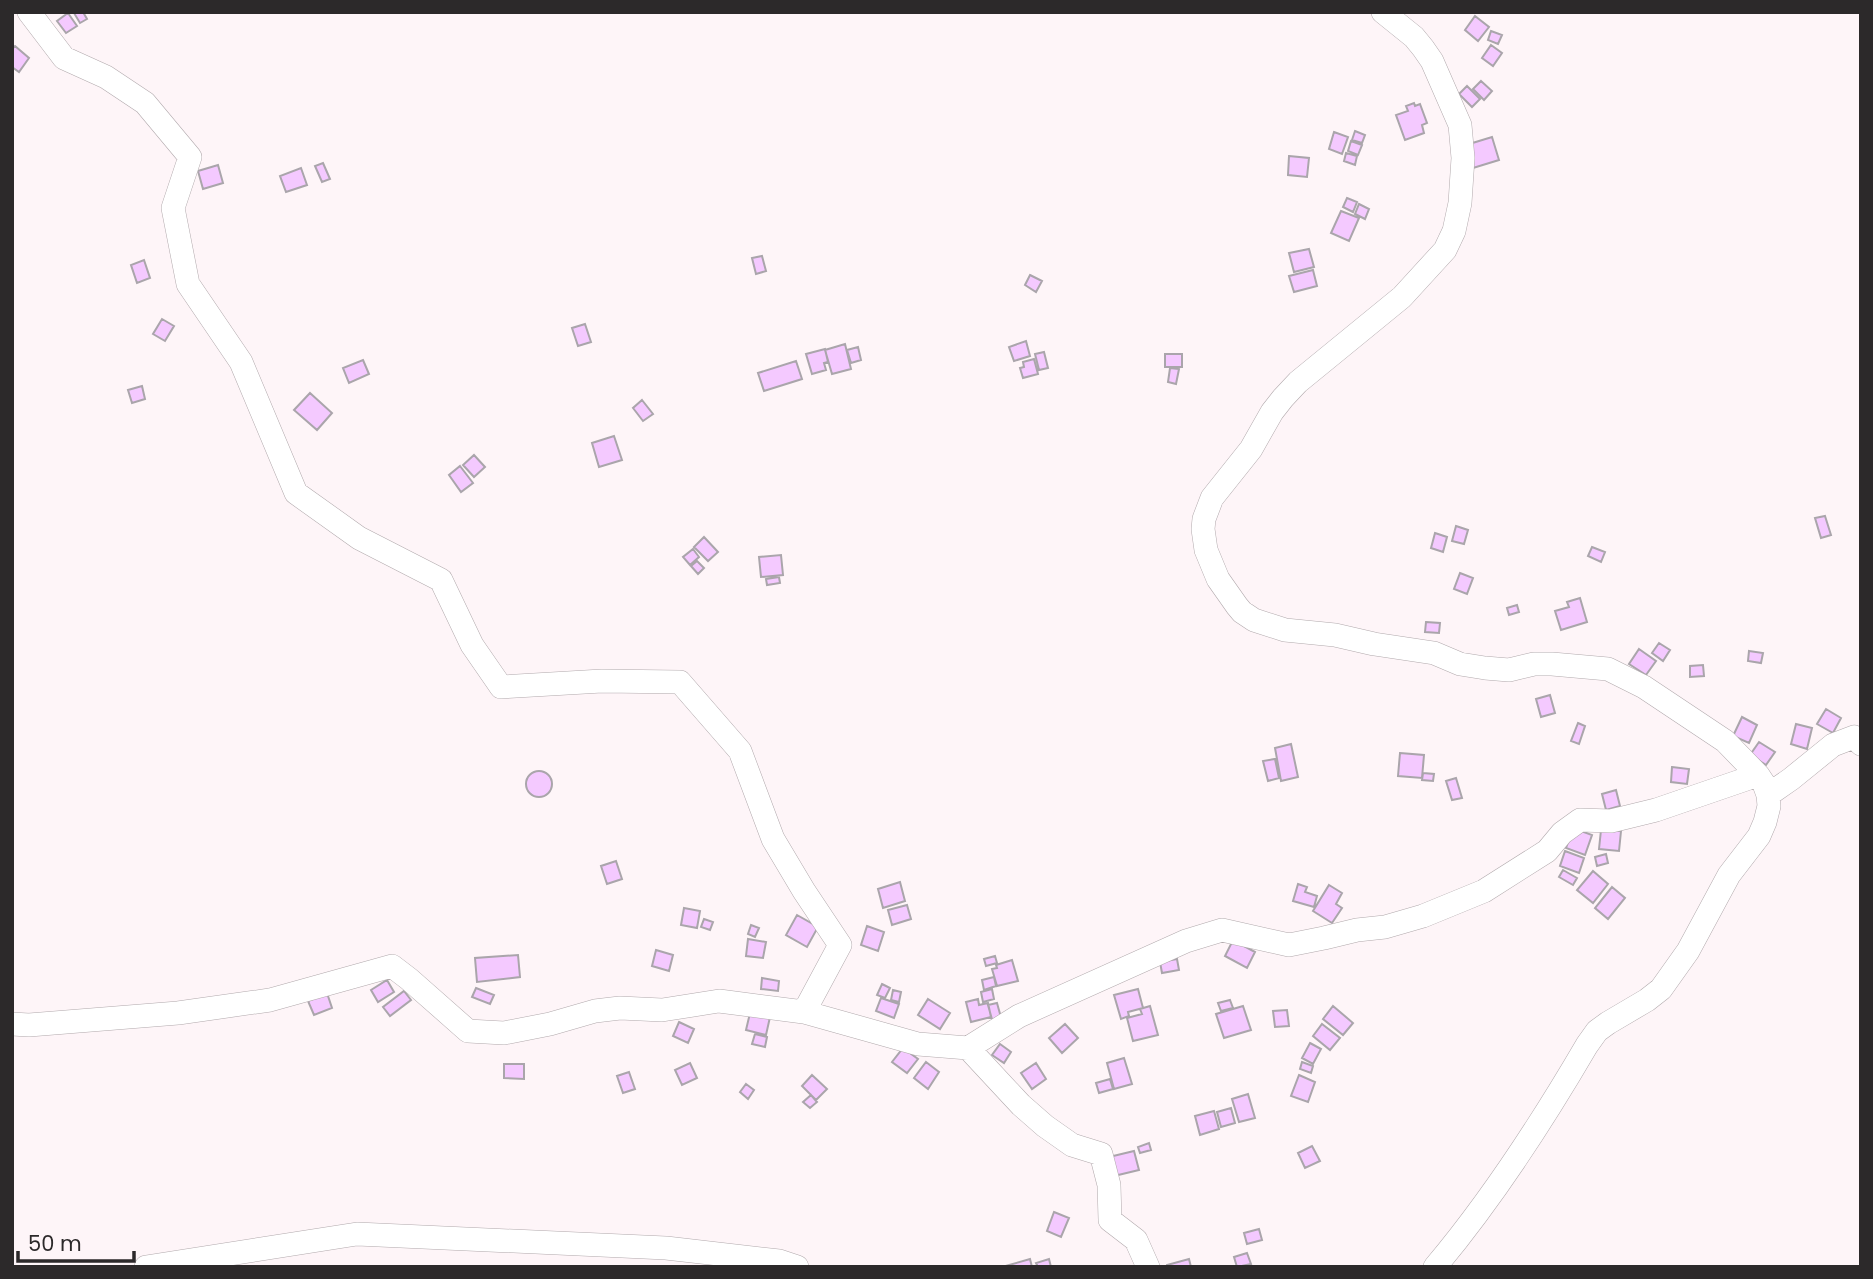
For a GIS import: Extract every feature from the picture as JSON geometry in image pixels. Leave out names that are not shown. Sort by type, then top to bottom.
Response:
[{"type":"street","points":[[30,12],[64,58],[106,78],[145,103],[190,157],[173,208],[188,284],[241,362],[296,493],[359,538],[440,580],[472,645],[501,687],[603,681],[680,682],[740,751],[774,839],[839,945],[804,1012]]},
{"type":"street","points":[[1383,12],[1423,47],[1432,61],[1460,125],[1463,158],[1460,203],[1454,232],[1445,250],[1402,297],[1298,382],[1272,412],[1251,449],[1218,490],[1207,509],[1203,529],[1208,559],[1218,579],[1242,612],[1254,620],[1284,630],[1335,635],[1434,653],[1460,664],[1485,668],[1509,670],[1534,664],[1570,664],[1608,669],[1644,687],[1725,741],[1763,785],[1769,806],[1759,836],[1730,874],[1673,973],[1661,989],[1647,1000],[1597,1031],[1533,1135],[1454,1245],[1435,1267]]},
{"type":"street","points":[[12,1024],[29,1025],[178,1013],[270,1000],[392,966],[468,1031],[504,1033],[550,1024],[594,1011],[620,1008],[662,1010],[719,1001],[804,1012],[918,1044],[968,1048],[1019,1016],[1186,940],[1222,930],[1289,945],[1357,930],[1385,927],[1423,916],[1484,891],[1548,851],[1562,833],[1580,820],[1611,821],[1791,779],[1833,745],[1854,737],[1861,744]]},
{"type":"street","points":[[968,1048],[1021,1105],[1045,1126],[1072,1145],[1101,1154],[1109,1185],[1110,1220],[1136,1240],[1148,1267]]},
{"type":"street","points":[[146,1267],[357,1234],[666,1248],[779,1261],[797,1267]]},
{"type":"building","points":[[83,12],[87,19],[80,23],[74,13]]},
{"type":"building","points":[[68,13],[77,26],[66,33],[57,21]]},
{"type":"building","points":[[1475,16],[1489,27],[1478,41],[1465,30]]},
{"type":"building","points":[[1491,31],[1502,35],[1498,44],[1488,40]]},
{"type":"building","points":[[1491,45],[1502,53],[1493,66],[1482,58]]},
{"type":"building","points":[[15,46],[29,58],[19,72],[12,67],[12,49]]},
{"type":"building","points":[[1481,81],[1492,91],[1484,100],[1473,89]]},
{"type":"building","points":[[1467,86],[1480,99],[1472,107],[1459,94]]},
{"type":"building","points":[[1414,103],[1415,106],[1420,104],[1427,123],[1422,125],[1424,133],[1405,140],[1396,115],[1408,111],[1406,106]]},
{"type":"building","points":[[1355,131],[1365,135],[1362,143],[1352,140]]},
{"type":"building","points":[[1334,132],[1348,137],[1342,154],[1329,149]]},
{"type":"building","points":[[1492,137],[1499,160],[1473,168],[1466,145]]},
{"type":"building","points":[[1351,141],[1362,145],[1358,155],[1348,151]]},
{"type":"building","points":[[1346,153],[1357,156],[1355,165],[1344,161]]},
{"type":"building","points":[[1289,156],[1309,158],[1307,177],[1288,175]]},
{"type":"building","points":[[323,163],[330,179],[322,182],[315,166]]},
{"type":"building","points":[[218,165],[223,183],[203,189],[198,171]]},
{"type":"building","points":[[301,168],[307,185],[286,192],[280,176]]},
{"type":"building","points":[[1347,198],[1357,202],[1353,212],[1343,207]]},
{"type":"building","points":[[1359,204],[1369,209],[1365,219],[1355,214]]},
{"type":"building","points":[[1341,211],[1359,218],[1349,241],[1331,233]]},
{"type":"building","points":[[1309,249],[1314,267],[1294,272],[1289,253]]},
{"type":"building","points":[[762,256],[766,271],[756,274],[752,258]]},
{"type":"building","points":[[144,260],[150,278],[137,283],[131,265]]},
{"type":"building","points":[[1313,270],[1317,286],[1294,292],[1289,276]]},
{"type":"building","points":[[1030,275],[1042,281],[1036,292],[1025,285]]},
{"type":"building","points":[[162,319],[174,326],[165,341],[153,334]]},
{"type":"building","points":[[585,324],[591,342],[578,346],[572,328]]},
{"type":"building","points":[[1026,341],[1030,356],[1014,361],[1009,347]]},
{"type":"building","points":[[845,344],[851,369],[832,374],[825,350]]},
{"type":"building","points":[[858,347],[861,360],[851,363],[847,350]]},
{"type":"building","points":[[825,349],[828,362],[824,363],[826,370],[812,374],[806,354]]},
{"type":"building","points":[[1044,352],[1048,368],[1039,370],[1035,354]]},
{"type":"building","points":[[1165,354],[1182,354],[1182,367],[1165,367]]},
{"type":"building","points":[[1034,359],[1038,374],[1023,378],[1020,368],[1024,367],[1023,362]]},
{"type":"building","points":[[363,360],[369,374],[349,383],[343,368]]},
{"type":"building","points":[[796,361],[802,379],[764,391],[758,373]]},
{"type":"building","points":[[1170,368],[1179,369],[1176,384],[1168,382]]},
{"type":"building","points":[[142,386],[145,399],[132,403],[128,390]]},
{"type":"building","points":[[310,393],[332,413],[317,430],[294,410]]},
{"type":"building","points":[[642,400],[653,414],[643,421],[633,408]]},
{"type":"building","points":[[614,436],[622,460],[599,467],[592,443]]},
{"type":"building","points":[[474,455],[485,467],[474,477],[463,465]]},
{"type":"building","points":[[460,466],[473,483],[461,492],[449,475]]},
{"type":"building","points":[[1825,516],[1831,535],[1821,538],[1815,518]]},
{"type":"building","points":[[1456,526],[1468,530],[1464,544],[1452,541]]},
{"type":"building","points":[[1435,533],[1447,537],[1443,552],[1431,548]]},
{"type":"building","points":[[704,537],[718,552],[708,561],[694,547]]},
{"type":"building","points":[[1592,547],[1605,552],[1601,562],[1588,556]]},
{"type":"building","points":[[693,549],[699,557],[690,565],[683,557]]},
{"type":"building","points":[[781,555],[783,575],[761,577],[759,557]]},
{"type":"building","points":[[697,561],[704,568],[698,574],[691,566]]},
{"type":"building","points":[[1460,573],[1473,578],[1467,594],[1454,589]]},
{"type":"building","points":[[779,577],[780,583],[767,585],[766,579]]},
{"type":"building","points":[[1580,598],[1587,622],[1561,630],[1555,611],[1569,607],[1567,602]]},
{"type":"building","points":[[1517,605],[1519,612],[1509,615],[1507,608]]},
{"type":"building","points":[[1426,622],[1440,623],[1439,633],[1425,632]]},
{"type":"building","points":[[1659,643],[1670,650],[1663,661],[1652,653]]},
{"type":"building","points":[[1639,649],[1656,661],[1646,675],[1629,664]]},
{"type":"building","points":[[1749,651],[1763,653],[1761,663],[1748,661]]},
{"type":"building","points":[[1703,665],[1704,676],[1690,677],[1690,666]]},
{"type":"building","points":[[1550,695],[1555,713],[1541,717],[1536,699]]},
{"type":"building","points":[[1826,709],[1841,718],[1833,733],[1817,724]]},
{"type":"building","points":[[1742,717],[1757,725],[1749,743],[1733,736]]},
{"type":"building","points":[[1578,723],[1585,726],[1579,744],[1571,741]]},
{"type":"building","points":[[1796,724],[1812,728],[1807,749],[1791,744]]},
{"type":"building","points":[[1759,742],[1775,752],[1766,765],[1750,755]]},
{"type":"building","points":[[1291,744],[1298,777],[1281,781],[1275,748]]},
{"type":"building","points":[[1400,753],[1424,755],[1422,778],[1398,776]]},
{"type":"building","points":[[1275,759],[1279,778],[1268,781],[1263,761]]},
{"type":"building","points":[[1672,767],[1689,769],[1687,784],[1671,782]]},
{"type":"building","points":[[539,771],[548,775],[552,784],[548,793],[539,797],[530,793],[526,784],[530,775]]},
{"type":"building","points":[[1423,773],[1434,774],[1433,781],[1422,780]]},
{"type":"building","points":[[1456,778],[1462,798],[1452,800],[1446,781]]},
{"type":"building","points":[[1616,790],[1620,806],[1606,810],[1602,794]]},
{"type":"building","points":[[1573,828],[1592,835],[1585,855],[1566,848]]},
{"type":"building","points":[[1601,830],[1621,831],[1619,851],[1599,849]]},
{"type":"building","points":[[1565,851],[1584,858],[1579,873],[1560,866]]},
{"type":"building","points":[[1606,854],[1608,863],[1597,866],[1595,857]]},
{"type":"building","points":[[616,861],[622,879],[607,884],[601,866]]},
{"type":"building","points":[[1563,870],[1577,878],[1573,885],[1559,877]]},
{"type":"building","points":[[1593,871],[1608,884],[1593,903],[1577,890]]},
{"type":"building","points":[[900,882],[905,901],[883,908],[878,889]]},
{"type":"building","points":[[1298,884],[1307,887],[1305,892],[1317,896],[1314,907],[1293,901]]},
{"type":"building","points":[[1329,885],[1342,893],[1336,904],[1342,908],[1332,923],[1313,911]]},
{"type":"building","points":[[1612,887],[1625,898],[1608,919],[1595,908]]},
{"type":"building","points":[[907,905],[911,919],[892,925],[888,910]]},
{"type":"building","points":[[684,908],[700,911],[697,928],[681,925]]},
{"type":"building","points":[[797,915],[818,927],[807,947],[786,935]]},
{"type":"building","points":[[704,919],[713,922],[710,930],[701,927]]},
{"type":"building","points":[[751,925],[759,928],[755,937],[748,934]]},
{"type":"building","points":[[867,926],[884,932],[878,951],[861,945]]},
{"type":"building","points":[[748,939],[766,942],[763,958],[746,956]]},
{"type":"building","points":[[1233,940],[1255,952],[1247,968],[1225,956]]},
{"type":"building","points":[[656,950],[673,955],[669,971],[652,966]]},
{"type":"building","points":[[518,955],[520,977],[477,982],[475,958]]},
{"type":"building","points":[[995,956],[997,963],[986,966],[984,959]]},
{"type":"building","points":[[1177,959],[1179,970],[1162,973],[1160,962]]},
{"type":"building","points":[[1012,960],[1018,981],[997,986],[992,969]]},
{"type":"building","points":[[994,977],[996,986],[984,990],[982,980]]},
{"type":"building","points":[[762,978],[779,981],[778,991],[761,989]]},
{"type":"building","points":[[387,980],[394,992],[378,1002],[371,990]]},
{"type":"building","points":[[882,984],[890,988],[885,998],[877,995]]},
{"type":"building","points":[[476,988],[494,995],[490,1004],[472,997]]},
{"type":"building","points":[[992,989],[994,999],[983,1002],[981,992]]},
{"type":"building","points":[[1138,989],[1143,1008],[1128,1012],[1129,1016],[1121,1019],[1114,995]]},
{"type":"building","points":[[893,990],[901,992],[899,1002],[891,1000]]},
{"type":"building","points":[[404,991],[411,1000],[390,1016],[383,1007]]},
{"type":"building","points":[[327,993],[332,1008],[314,1015],[308,1001]]},
{"type":"building","points":[[881,998],[899,1004],[894,1018],[876,1011]]},
{"type":"building","points":[[928,999],[950,1013],[940,1029],[918,1015]]},
{"type":"building","points":[[978,999],[979,1005],[988,1003],[991,1017],[971,1022],[966,1002]]},
{"type":"building","points":[[1230,1000],[1233,1008],[1221,1011],[1218,1003]]},
{"type":"building","points":[[997,1003],[1002,1021],[993,1023],[988,1005]]},
{"type":"building","points":[[1150,1006],[1158,1035],[1133,1041],[1127,1018],[1142,1014],[1140,1009]]},
{"type":"building","points":[[1243,1006],[1251,1030],[1224,1038],[1216,1014]]},
{"type":"building","points":[[1333,1006],[1353,1023],[1343,1035],[1323,1019]]},
{"type":"building","points":[[1287,1010],[1289,1026],[1275,1027],[1273,1011]]},
{"type":"building","points":[[750,1013],[770,1017],[766,1035],[746,1030]]},
{"type":"building","points":[[679,1022],[694,1029],[688,1043],[673,1036]]},
{"type":"building","points":[[1065,1024],[1078,1038],[1062,1053],[1049,1038]]},
{"type":"building","points":[[1322,1024],[1340,1038],[1330,1050],[1313,1036]]},
{"type":"building","points":[[755,1034],[767,1037],[765,1047],[752,1044]]},
{"type":"building","points":[[1310,1043],[1321,1049],[1313,1064],[1302,1058]]},
{"type":"building","points":[[1000,1044],[1011,1052],[1004,1063],[992,1055]]},
{"type":"building","points":[[903,1048],[918,1059],[907,1073],[892,1062]]},
{"type":"building","points":[[1124,1058],[1132,1084],[1114,1089],[1107,1063]]},
{"type":"building","points":[[926,1062],[939,1072],[928,1089],[914,1078]]},
{"type":"building","points":[[1302,1062],[1313,1066],[1311,1073],[1300,1069]]},
{"type":"building","points":[[690,1063],[697,1078],[682,1085],[675,1070]]},
{"type":"building","points":[[1036,1063],[1046,1079],[1032,1089],[1021,1073]]},
{"type":"building","points":[[504,1064],[524,1064],[524,1079],[504,1078]]},
{"type":"building","points":[[629,1072],[635,1089],[623,1093],[617,1076]]},
{"type":"building","points":[[812,1075],[827,1089],[816,1100],[802,1086]]},
{"type":"building","points":[[1299,1075],[1315,1082],[1308,1102],[1291,1096]]},
{"type":"building","points":[[1110,1079],[1113,1089],[1099,1093],[1096,1083]]},
{"type":"building","points":[[746,1084],[754,1090],[748,1099],[740,1092]]},
{"type":"building","points":[[1248,1094],[1255,1118],[1239,1122],[1232,1099]]},
{"type":"building","points":[[811,1095],[817,1102],[810,1108],[803,1102]]},
{"type":"building","points":[[1231,1108],[1235,1123],[1221,1127],[1217,1112]]},
{"type":"building","points":[[1214,1111],[1219,1129],[1200,1135],[1195,1116]]},
{"type":"building","points":[[1149,1143],[1151,1150],[1140,1153],[1138,1147]]},
{"type":"building","points":[[1312,1146],[1320,1161],[1305,1168],[1298,1153]]},
{"type":"building","points":[[1134,1151],[1139,1170],[1114,1176],[1109,1157]]},
{"type":"building","points":[[1054,1212],[1069,1218],[1061,1237],[1047,1231]]},
{"type":"building","points":[[1259,1229],[1262,1240],[1247,1244],[1244,1233]]},
{"type":"building","points":[[1247,1253],[1251,1264],[1237,1267],[1234,1257]]},
{"type":"building","points":[[1030,1259],[1032,1267],[1002,1267]]},
{"type":"building","points":[[1049,1259],[1051,1267],[1038,1267],[1036,1263]]},
{"type":"building","points":[[1189,1259],[1191,1267],[1167,1267],[1167,1265]]}]
